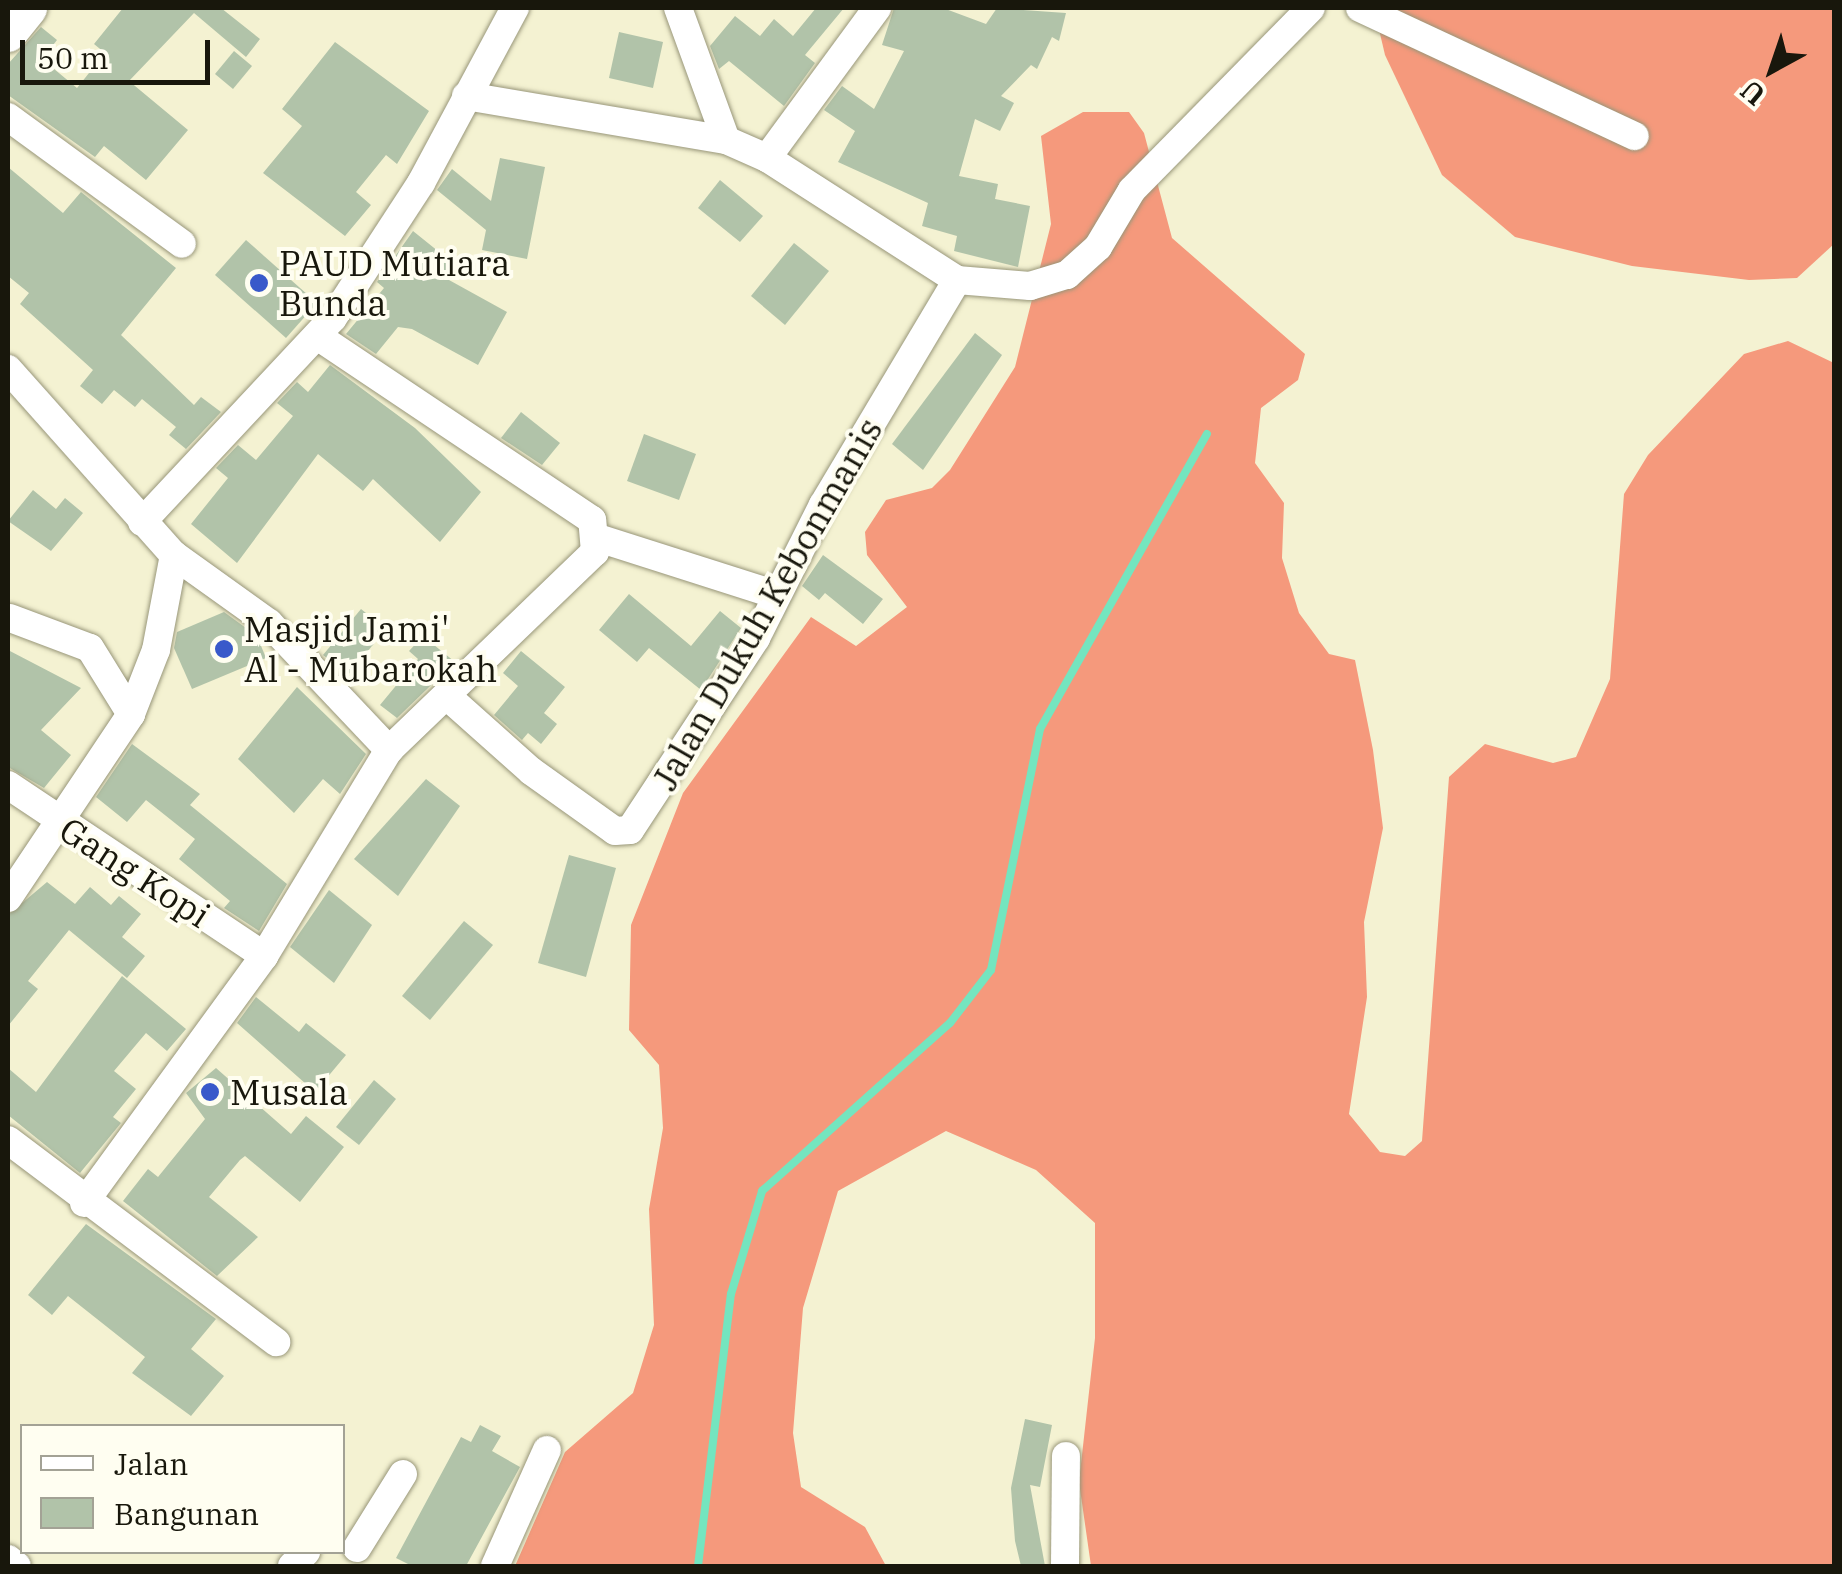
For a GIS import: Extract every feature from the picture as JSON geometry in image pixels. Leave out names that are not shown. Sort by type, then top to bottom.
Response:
[{"type":"main road","points":[[8,33],[28,8]]},
{"type":"street","points":[[142,522],[319,337],[422,183],[515,8]]},
{"type":"street","points":[[678,8],[726,140]]},
{"type":"street","points":[[767,158],[877,8]]},
{"type":"street","points":[[466,96],[726,140],[767,158],[957,280],[1030,286],[1068,276],[1098,247],[1132,190],[1311,8]]},
{"type":"street","points":[[1360,8],[1634,136]]},
{"type":"street","points":[[8,117],[182,244]]},
{"type":"street","name":"Jalan Dukuh Kebonmanis","points":[[448,697],[531,771],[615,831],[630,830],[756,638],[773,594],[957,280]]},
{"type":"street","points":[[319,337],[592,520],[598,538]]},
{"type":"street","points":[[8,370],[174,555],[269,623],[389,750]]},
{"type":"street","points":[[598,538],[773,594]]},
{"type":"street","points":[[84,1203],[264,956],[389,750],[558,592],[598,538]]},
{"type":"street","points":[[8,898],[131,714],[156,650],[174,555]]},
{"type":"street","points":[[10,618],[90,648],[131,714]]},
{"type":"street","name":"Gang Kopi","points":[[8,786],[264,956]]},
{"type":"street","points":[[8,1140],[84,1203],[276,1342]]},
{"type":"street","points":[[494,1566],[546,1450]]},
{"type":"street","points":[[1065,1566],[1066,1456]]},
{"type":"street","points":[[359,1551],[403,1474]]},
{"type":"street","points":[[8,1558],[17,1566]]},
{"type":"shaded area","points":[[1374,8],[1834,8],[1834,244],[1797,278],[1749,280],[1632,266],[1515,237],[1442,175],[1385,55]]},
{"type":"shaded area","points":[[1083,112],[1129,112],[1144,133],[1172,238],[1305,354],[1298,380],[1261,408],[1255,463],[1284,503],[1282,558],[1299,613],[1329,654],[1355,660],[1373,750],[1383,828],[1364,922],[1367,997],[1349,1114],[1380,1152],[1405,1156],[1422,1141],[1449,777],[1485,744],[1553,763],[1576,757],[1610,679],[1624,494],[1648,455],[1744,354],[1788,341],[1834,363],[1834,1566],[1091,1566],[1079,1482],[1095,1338],[1095,1223],[1036,1170],[946,1131],[838,1191],[803,1308],[793,1433],[801,1487],[865,1527],[886,1566],[515,1566],[565,1452],[633,1393],[654,1325],[649,1209],[663,1128],[659,1065],[629,1030],[631,925],[683,793],[811,617],[856,646],[907,607],[867,555],[865,532],[886,500],[932,488],[950,470],[1015,367],[1051,224],[1041,136]]},
{"type":"building","points":[[123,8],[221,8],[260,39],[246,57],[194,13],[129,81],[188,130],[146,180],[104,146],[95,157],[8,95],[8,64],[41,27],[57,40],[42,59],[77,88],[105,53],[94,44]]},
{"type":"building","points":[[816,8],[844,8],[805,55],[815,63],[784,106],[729,61],[719,69],[710,46],[735,16],[760,36],[774,19],[793,36]]},
{"type":"building","points":[[894,8],[943,8],[986,24],[997,8],[1066,13],[1059,41],[1052,37],[1037,69],[1031,65],[1001,96],[1014,103],[1000,131],[975,119],[959,176],[998,184],[995,199],[1030,206],[1018,267],[954,251],[957,236],[922,226],[928,203],[838,162],[855,131],[824,110],[842,86],[874,109],[904,51],[882,45]]},
{"type":"building","points":[[619,32],[663,42],[653,88],[609,78]]},
{"type":"building","points":[[335,42],[429,111],[397,164],[386,155],[356,192],[371,205],[345,236],[263,173],[302,126],[282,109]]},
{"type":"building","points":[[234,51],[252,66],[233,89],[215,74]]},
{"type":"building","points":[[500,158],[545,167],[527,259],[482,250],[486,230],[437,190],[452,169],[491,201]]},
{"type":"building","points":[[8,167],[63,213],[81,192],[176,268],[121,335],[194,405],[201,397],[221,412],[186,449],[169,435],[176,427],[142,399],[135,407],[114,390],[102,404],[80,386],[93,370],[20,304],[29,293],[8,276]]},
{"type":"building","points":[[720,180],[763,216],[740,242],[698,208]]},
{"type":"building","points":[[413,231],[459,268],[449,280],[507,312],[478,365],[412,329],[398,327],[376,354],[346,334],[384,288],[377,282]]},
{"type":"building","name":"PAUD Mutiara Bunda","points":[[246,240],[317,303],[286,338],[215,275]]},
{"type":"building","points":[[794,243],[829,271],[785,325],[751,296]]},
{"type":"building","points":[[975,333],[1002,355],[923,470],[892,444]]},
{"type":"building","points":[[330,365],[415,428],[481,492],[440,542],[373,479],[363,491],[318,454],[237,563],[191,524],[228,478],[216,468],[238,445],[256,460],[293,416],[277,403],[297,382],[308,392]]},
{"type":"building","points":[[521,412],[560,443],[542,465],[501,438]]},
{"type":"building","points":[[644,434],[696,454],[679,500],[627,481]]},
{"type":"building","points":[[33,490],[56,509],[65,498],[83,513],[51,551],[8,521]]},
{"type":"building","points":[[823,555],[883,599],[863,624],[825,593],[819,600],[802,586]]},
{"type":"building","points":[[629,594],[691,646],[720,611],[741,628],[701,690],[649,648],[637,662],[599,630]]},
{"type":"building","points":[[361,609],[386,629],[348,675],[323,655]]},
{"type":"building","name":"Masjid Jami' Al - Mubarokah","points":[[224,612],[257,636],[266,658],[192,689],[174,648],[177,632]]},
{"type":"building","points":[[423,636],[455,662],[397,718],[380,705],[418,659],[409,651]]},
{"type":"building","points":[[8,650],[81,688],[41,730],[71,755],[44,788],[8,767]]},
{"type":"building","points":[[521,651],[565,687],[544,713],[557,724],[541,744],[528,733],[522,740],[494,715],[518,686],[503,673]]},
{"type":"building","points":[[297,687],[366,754],[340,794],[323,779],[294,813],[238,759]]},
{"type":"building","points":[[132,744],[200,794],[190,805],[287,884],[259,931],[224,908],[230,901],[179,859],[195,839],[146,800],[127,822],[96,797]]},
{"type":"building","points":[[426,779],[460,806],[398,896],[354,859]]},
{"type":"building","points":[[569,855],[616,868],[586,977],[538,963]]},
{"type":"building","points":[[47,882],[75,904],[90,887],[111,905],[119,896],[141,914],[122,937],[145,956],[127,978],[69,930],[28,981],[38,989],[8,1026],[8,915]]},
{"type":"building","points":[[329,890],[372,925],[334,983],[290,947]]},
{"type":"building","points":[[464,921],[493,945],[430,1020],[402,996]]},
{"type":"building","points":[[122,976],[186,1029],[167,1051],[146,1033],[114,1071],[136,1089],[113,1117],[121,1123],[80,1173],[8,1115],[8,1068],[36,1092]]},
{"type":"building","points":[[256,997],[299,1032],[306,1023],[346,1055],[315,1092],[237,1023]]},
{"type":"building","points":[[216,1068],[291,1134],[306,1116],[344,1147],[300,1202],[245,1156],[240,1160],[209,1197],[258,1237],[217,1276],[123,1201],[148,1169],[158,1177],[205,1119],[186,1093]]},
{"type":"building","points":[[374,1080],[396,1099],[359,1145],[336,1127]]},
{"type":"building","points":[[86,1224],[216,1319],[191,1349],[224,1376],[191,1416],[132,1373],[145,1357],[68,1296],[52,1315],[28,1295]]},
{"type":"building","points":[[1025,1419],[1052,1425],[1040,1487],[1030,1485],[1045,1566],[1021,1566],[1015,1541],[1011,1488]]},
{"type":"building","points":[[480,1425],[501,1436],[492,1451],[520,1467],[466,1566],[412,1566],[396,1558],[461,1437],[471,1442]]},
{"type":"waterway","points":[[698,1566],[731,1294],[762,1191],[950,1023],[991,970],[1040,729],[1207,434]]},
{"type":"place","name":"PAUD Mutiara Bunda","points":[[259,283]]},
{"type":"place","name":"Masjid Jami' Al - Mubarokah","points":[[224,649]]},
{"type":"place","name":"Musala","points":[[210,1092]]}]
